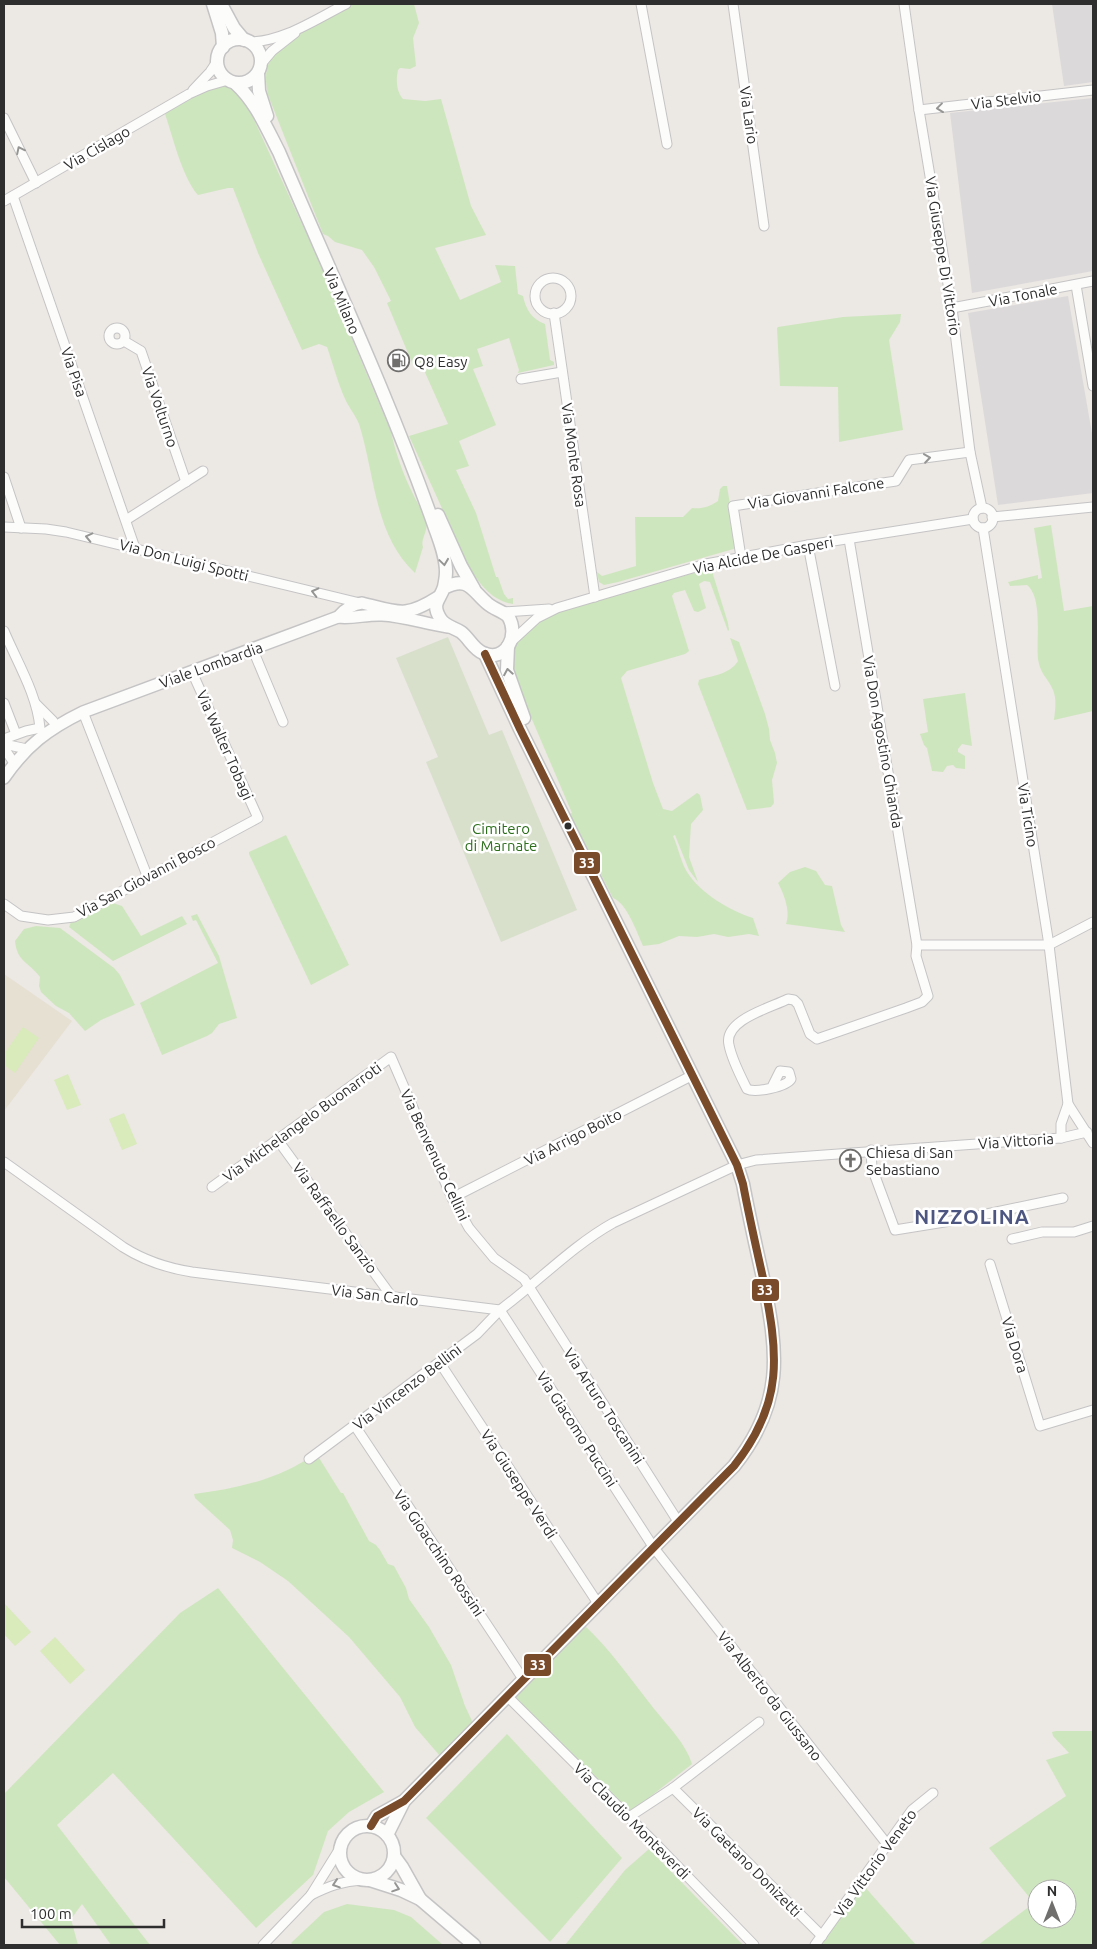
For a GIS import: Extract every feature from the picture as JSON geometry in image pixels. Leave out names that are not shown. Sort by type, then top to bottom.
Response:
[{"type":"main road","points":[[213,4],[222,33],[223,47],[218,60],[219,70],[232,82],[249,82],[260,68],[258,49],[246,41],[234,28],[221,4]]},
{"type":"main road","points":[[223,47],[231,41],[246,41]]},
{"type":"main road","name":"Via Milano","points":[[260,68],[262,101],[279,152]]},
{"type":"main road","name":"Via Milano","points":[[232,82],[243,90],[255,106],[279,152],[406,450],[442,550],[446,571],[441,593],[436,603],[441,621],[448,627]]},
{"type":"main road","name":"Via Milano","points":[[406,450],[474,588],[486,602],[503,612]]},
{"type":"main road","points":[[441,593],[458,583],[474,588]]},
{"type":"main road","points":[[503,612],[508,616],[512,626],[507,670],[511,685],[564,815]]},
{"type":"main road","points":[[371,1826],[378,1816],[404,1801],[734,1466],[746,1450],[761,1422],[773,1382],[775,1351],[773,1330],[743,1184],[737,1165],[520,729],[485,654],[474,647],[462,633],[448,627]]},
{"type":"main road","points":[[485,654],[501,652],[510,644]]},
{"type":"main road","points":[[387,1835],[404,1801]]},
{"type":"main road","points":[[366,1880],[379,1877],[386,1872],[394,1856],[394,1848],[387,1835],[380,1829],[371,1826],[354,1828],[346,1834],[342,1842],[339,1850],[340,1860],[348,1873],[366,1880],[401,1890],[420,1899],[474,1945]]},
{"type":"main road","points":[[394,1856],[420,1899]]},
{"type":"street","points":[[246,41],[270,40],[302,27],[346,4]]},
{"type":"street","points":[[641,4],[667,144]]},
{"type":"street","name":"Via Lario","points":[[733,4],[764,226]]},
{"type":"street","name":"Via Giuseppe Di Vittorio","points":[[904,4],[919,110],[952,308],[970,452],[982,508]]},
{"type":"street","points":[[260,68],[279,45],[302,27]]},
{"type":"street","name":"Via Cislago","points":[[189,94],[204,79],[218,60]]},
{"type":"street","name":"Via Cislago","points":[[4,201],[189,94],[207,86],[232,82]]},
{"type":"street","name":"Via Stelvio","points":[[919,110],[1093,90]]},
{"type":"street","points":[[4,118],[36,183]]},
{"type":"street","name":"Via Pisa","points":[[13,196],[135,548]]},
{"type":"street","points":[[548,278],[565,282],[570,292],[571,298],[565,309],[554,313],[543,310],[536,301],[536,290],[548,278]]},
{"type":"street","name":"Via Tonale","points":[[952,308],[1093,281]]},
{"type":"street","points":[[1076,285],[1093,386]]},
{"type":"street","name":"Via Monte Rosa","points":[[554,313],[595,597]]},
{"type":"street","name":"Via Volturno","points":[[124,341],[141,351],[186,482]]},
{"type":"street","points":[[520,379],[562,372]]},
{"type":"street","name":"Via Giovanni Falcone","points":[[742,557],[733,506],[896,481],[909,460],[970,452]]},
{"type":"street","points":[[126,520],[203,471]]},
{"type":"street","points":[[4,477],[21,528]]},
{"type":"street","points":[[992,517],[1093,507]]},
{"type":"street","points":[[982,508],[990,511],[992,517],[991,523],[983,528],[977,526],[973,519],[976,510],[982,508]]},
{"type":"street","name":"Via Alcide De Gasperi","points":[[510,644],[537,618],[557,608],[706,564],[808,545],[973,519]]},
{"type":"street","name":"Via Don Luigi Spotti","points":[[4,527],[66,532],[362,604],[405,612],[413,611],[441,593]]},
{"type":"street","name":"Via Ticino","points":[[983,528],[1049,945],[1068,1104]]},
{"type":"street","name":"Via Don Agostino Ghianda","points":[[772,1087],[758,1090],[747,1089],[729,1046],[730,1032],[734,1025],[788,999],[794,1000],[798,1004],[810,1034],[817,1039],[922,1002],[928,996],[916,956],[917,945],[849,539]]},
{"type":"street","points":[[808,545],[835,686]]},
{"type":"street","points":[[338,617],[356,604],[362,604],[365,616]]},
{"type":"street","name":"Via Alcide De Gasperi","points":[[503,612],[557,608]]},
{"type":"street","points":[[338,617],[401,617],[448,627]]},
{"type":"street","name":"Viale Lombardia","points":[[4,778],[40,728],[53,721],[83,712],[253,650],[338,617]]},
{"type":"street","points":[[4,631],[38,707],[53,721]]},
{"type":"street","points":[[253,650],[283,722]]},
{"type":"street","name":"Via Walter Tobagi","points":[[192,672],[258,818]]},
{"type":"street","points":[[4,739],[40,728],[33,697]]},
{"type":"street","points":[[4,703],[16,734]]},
{"type":"street","points":[[83,712],[148,878]]},
{"type":"street","name":"Viale Lombardia","points":[[24,748],[45,733],[83,712]]},
{"type":"street","points":[[4,744],[24,748]]},
{"type":"street","points":[[4,748],[14,762]]},
{"type":"street","name":"Via San Giovanni Bosco","points":[[4,904],[21,916],[48,920],[74,916],[258,818]]},
{"type":"street","points":[[917,945],[1049,945],[1093,922]]},
{"type":"street","name":"Via Michelangelo Buonarroti","points":[[212,1187],[391,1057]]},
{"type":"street","name":"Via Benvenuto Cellini","points":[[391,1057],[452,1198],[469,1228],[494,1258],[524,1278],[530,1288]]},
{"type":"street","name":"Via Arrigo Boito","points":[[452,1198],[693,1075]]},
{"type":"street","points":[[1068,1104],[1093,1143]]},
{"type":"street","points":[[1061,1138],[1061,1124],[1068,1104]]},
{"type":"street","points":[[1061,1124],[1069,1118],[1080,1121]]},
{"type":"street","name":"Via Vittoria","points":[[737,1165],[756,1160],[871,1150],[1061,1138],[1086,1132]]},
{"type":"street","name":"Via Raffaello Sanzio","points":[[278,1140],[392,1297]]},
{"type":"street","points":[[871,1150],[872,1168],[895,1230],[1063,1198]]},
{"type":"street","name":"Via San Carlo","points":[[4,1162],[123,1247],[142,1259],[158,1265],[192,1272],[500,1310]]},
{"type":"street","points":[[500,1310],[530,1288],[594,1234],[613,1223],[737,1165]]},
{"type":"street","points":[[1012,1239],[1042,1232],[1074,1232],[1093,1226]]},
{"type":"street","name":"Via Dora","points":[[990,1264],[1040,1426],[1093,1410]]},
{"type":"street","name":"Via Arturo Toscanini","points":[[530,1288],[679,1523]]},
{"type":"street","name":"Via Vincenzo Bellini","points":[[309,1459],[440,1363],[477,1334],[500,1310]]},
{"type":"street","name":"Via Giacomo Puccini","points":[[500,1310],[654,1548]]},
{"type":"street","name":"Via Giuseppe Verdi","points":[[440,1363],[598,1605]]},
{"type":"street","name":"Via Gioacchino Rossini","points":[[355,1426],[523,1680]]},
{"type":"street","name":"Via Alberto da Giussano","points":[[654,1548],[887,1844]]},
{"type":"street","name":"Via Claudio Monteverdi","points":[[508,1697],[754,1945]]},
{"type":"street","points":[[629,1817],[673,1788],[759,1722]]},
{"type":"street","name":"Via Gaetano Donizetti","points":[[673,1788],[822,1936]]},
{"type":"street","name":"Via Vittorio Veneto","points":[[822,1936],[912,1810],[933,1793]]},
{"type":"street","points":[[264,1945],[311,1895],[339,1850]]},
{"type":"street","points":[[311,1895],[332,1885],[366,1880]]},
{"type":"street","points":[[815,1945],[822,1936]]},
{"type":"shaded area","points":[[1052,4],[1093,4],[1093,82],[1064,86]]},
{"type":"shaded area","points":[[1093,98],[1093,271],[972,293],[950,113]]},
{"type":"shaded area","points":[[1068,296],[1093,439],[1093,493],[998,505],[968,313]]},
{"type":"shaded area","points":[[4,974],[72,1021],[4,1111]]},
{"type":"green space","points":[[354,4],[414,4],[419,23],[413,38],[416,66],[410,69],[400,68],[398,70],[398,89],[403,99],[425,101],[441,99],[471,206],[486,235],[435,248],[460,300],[501,282],[495,265],[515,266],[518,294],[523,296],[526,306],[533,317],[545,324],[550,360],[554,362],[554,365],[518,373],[519,370],[509,338],[477,349],[483,366],[473,369],[496,425],[459,441],[469,466],[456,470],[476,513],[496,577],[498,577],[504,594],[508,599],[513,598],[513,604],[498,599],[491,594],[475,577],[467,563],[409,436],[448,424],[419,359],[413,365],[387,303],[391,301],[374,267],[362,250],[335,242],[323,234],[268,95],[266,73],[270,61],[275,54],[296,37],[335,13]]},
{"type":"green space","points":[[225,85],[233,87],[244,98],[324,272],[391,432],[406,479],[424,515],[427,525],[415,573],[401,558],[383,522],[359,424],[343,394],[327,347],[319,344],[302,350],[258,253],[233,188],[198,195],[183,168],[165,114],[202,92]]},
{"type":"green space","points":[[901,314],[900,322],[889,340],[903,430],[839,442],[838,387],[780,386],[777,328],[843,317]]},
{"type":"green space","points":[[723,486],[727,486],[737,548],[618,582],[604,585],[599,582],[597,572],[602,576],[636,566],[635,517],[683,517],[692,508],[705,507],[718,501],[720,489]]},
{"type":"green space","points":[[1051,525],[1064,611],[1093,606],[1093,711],[1054,720],[1054,693],[1051,685],[1042,673],[1038,659],[1038,620],[1035,599],[1027,585],[1010,586],[1008,582],[1038,575],[1038,579],[1042,578],[1034,528]]},
{"type":"green space","points":[[711,568],[729,630],[710,582],[704,581],[699,584],[706,608],[698,612],[694,611],[685,590],[674,593],[672,596],[689,651],[685,654],[627,671],[621,678],[653,783],[663,809],[672,811],[697,793],[700,795],[703,810],[691,824],[689,857],[698,882],[689,870],[675,835],[673,836],[687,872],[700,887],[716,900],[735,911],[753,918],[759,936],[749,934],[728,937],[714,934],[697,937],[679,936],[659,944],[643,946],[627,912],[613,898],[570,814],[572,813],[519,689],[514,670],[514,654],[516,646],[525,631],[535,622],[555,613]]},
{"type":"green space","name":"Cimitero di Marnate","points":[[448,637],[489,735],[502,730],[577,910],[501,942],[426,762],[438,757],[396,658]]},
{"type":"green space","points":[[730,638],[739,642],[765,714],[770,740],[775,753],[777,763],[772,780],[774,803],[771,807],[747,810],[698,684],[699,680],[720,674],[730,669],[738,661]]},
{"type":"green space","points":[[965,693],[972,746],[962,744],[958,752],[965,756],[965,769],[956,768],[953,765],[947,766],[943,772],[932,771],[927,748],[920,734],[928,732],[923,699]]},
{"type":"green space","points":[[286,835],[349,965],[311,985],[249,854],[249,852]]},
{"type":"green space","points":[[805,867],[816,871],[825,885],[832,886],[841,925],[845,932],[786,924],[788,914],[778,883],[790,872]]},
{"type":"green space","points":[[110,902],[122,906],[141,936],[182,916],[187,924],[113,961],[69,927],[71,922]]},
{"type":"green space","points":[[197,914],[219,956],[237,1018],[219,1024],[207,1036],[162,1055],[140,1003],[218,963],[196,920],[193,921],[191,916]]},
{"type":"green space","points":[[36,926],[60,928],[114,968],[120,975],[135,1005],[101,1020],[85,1031],[69,1013],[56,1006],[41,992],[39,986],[40,977],[18,953],[15,941],[24,929]]},
{"type":"green space","points":[[23,1027],[39,1038],[15,1073],[4,1065],[4,1054]]},
{"type":"green space","points":[[68,1074],[81,1105],[67,1110],[54,1080]]},
{"type":"green space","points":[[124,1113],[137,1144],[122,1150],[109,1119]]},
{"type":"green space","points":[[316,1453],[341,1493],[343,1493],[369,1541],[376,1545],[388,1564],[394,1566],[406,1588],[409,1599],[429,1627],[451,1665],[473,1723],[440,1756],[415,1727],[400,1697],[349,1637],[288,1581],[260,1562],[232,1548],[233,1540],[230,1530],[195,1498],[194,1494],[242,1486],[273,1476],[288,1470]]},
{"type":"green space","points":[[218,1588],[384,1792],[349,1812],[328,1831],[313,1875],[256,1928],[113,1773],[57,1825],[150,1945],[111,1945],[82,1904],[71,1919],[78,1945],[60,1945],[4,1877],[4,1794],[180,1613]]},
{"type":"green space","points":[[4,1603],[31,1632],[15,1646],[4,1634]]},
{"type":"green space","points":[[583,1624],[612,1655],[676,1736],[686,1749],[692,1764],[632,1811],[628,1811],[514,1700],[514,1696]]},
{"type":"green space","points":[[55,1637],[85,1670],[70,1684],[40,1651]]},
{"type":"green space","points":[[1056,1731],[1093,1731],[1093,1945],[978,1945],[1027,1908],[1027,1929],[1077,1929],[1077,1879],[1027,1879],[1027,1894],[989,1848],[1066,1796],[1046,1760],[1069,1753],[1053,1736],[1052,1732]]},
{"type":"green space","points":[[507,1734],[622,1858],[550,1942],[426,1818]]},
{"type":"green space","points":[[649,1849],[743,1945],[565,1945],[625,1870]]},
{"type":"green space","points":[[864,1886],[916,1945],[816,1945]]},
{"type":"green space","points":[[347,1904],[394,1910],[411,1917],[443,1945],[293,1945],[291,1943],[324,1912]]},
{"type":"transit line","name":"33","points":[[371,1826],[377,1816],[404,1801],[734,1466],[751,1443],[762,1420],[770,1398],[773,1376],[774,1354],[768,1305],[743,1184],[737,1165],[520,729],[485,654]]},
{"type":"place","name":"Q8 Easy","points":[[398,361]]},
{"type":"place","name":"Chiesa di San Sebastiano","points":[[850,1161]]},
{"type":"district","name":"NIZZOLINA","points":[[972,1216]]}]
